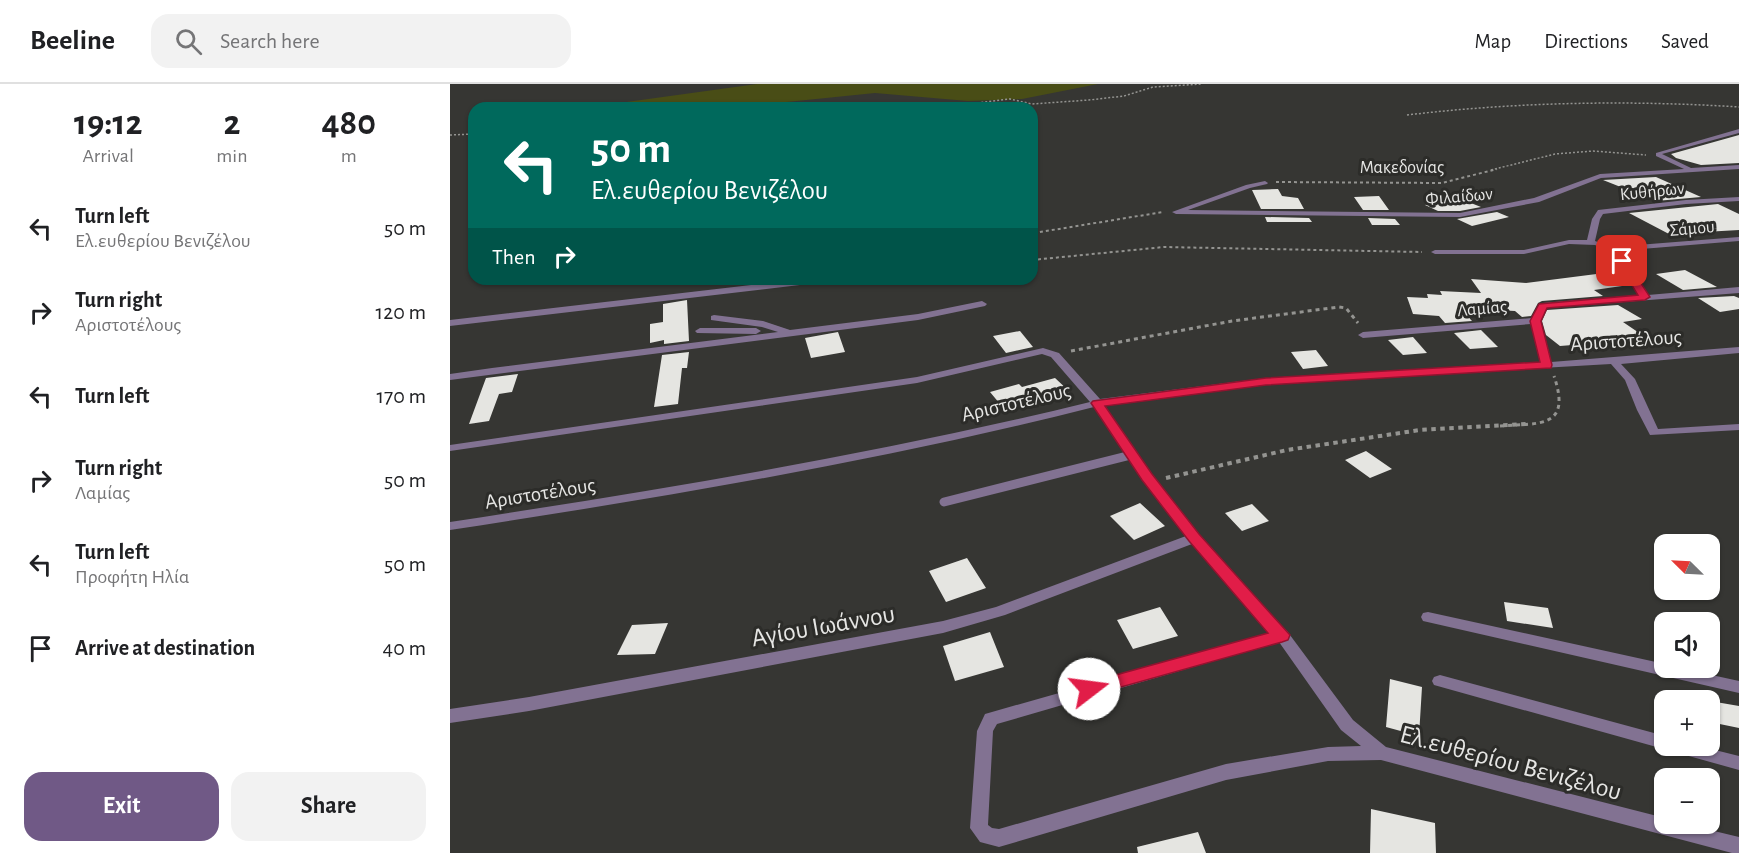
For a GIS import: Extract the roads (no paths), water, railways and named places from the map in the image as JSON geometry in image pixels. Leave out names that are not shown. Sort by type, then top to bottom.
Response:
[{"type":"street","points":[[1692,170],[1658,155],[1739,131]]},
{"type":"street","name":"Φιλαίδων","points":[[1265,183],[1248,186],[1178,212],[1460,215],[1536,200],[1600,176],[1739,167]]},
{"type":"street","name":"Κυθήρων","points":[[1592,242],[1596,219],[1601,212],[1686,202],[1739,199]]},
{"type":"street","name":"Σάμου","points":[[1611,249],[1739,239]]},
{"type":"street","points":[[1435,252],[1524,252],[1569,242],[1592,242],[1611,249],[1645,297]]},
{"type":"street","points":[[450,323],[774,285]]},
{"type":"street","name":"Λαμίας","points":[[1363,334],[1535,321],[1543,306],[1739,290]]},
{"type":"street","points":[[450,377],[556,361],[720,344],[918,317],[982,304]]},
{"type":"street","points":[[714,318],[762,324],[791,333]]},
{"type":"street","points":[[1535,321],[1547,365]]},
{"type":"street","points":[[700,331],[731,329],[791,333]]},
{"type":"street","name":"Αριστοτέλους","points":[[450,526],[670,492],[1002,427],[1097,403],[1266,381],[1613,361],[1739,350]]},
{"type":"street","name":"Ελ.ευθερίου Βενιζέλου","points":[[450,448],[917,380],[1043,351],[1055,355],[1097,403],[1131,455],[1194,538],[1265,620],[1282,635],[1347,725],[1381,753],[1739,846]]},
{"type":"street","points":[[1613,361],[1630,379],[1654,433],[1739,427]]},
{"type":"street","name":"Αγίου Ιωάννου","points":[[450,716],[530,704],[943,627],[1000,611],[1194,538]]},
{"type":"street","points":[[1428,617],[1739,687]]},
{"type":"street","points":[[1282,635],[991,719],[986,731],[980,828],[987,836],[999,838],[1226,772],[1328,754],[1381,753]]},
{"type":"street","points":[[1440,681],[1654,740]]},
{"type":"street","points":[[1712,756],[1739,763]]},
{"type":"lane","points":[[944,502],[1131,455]]}]
